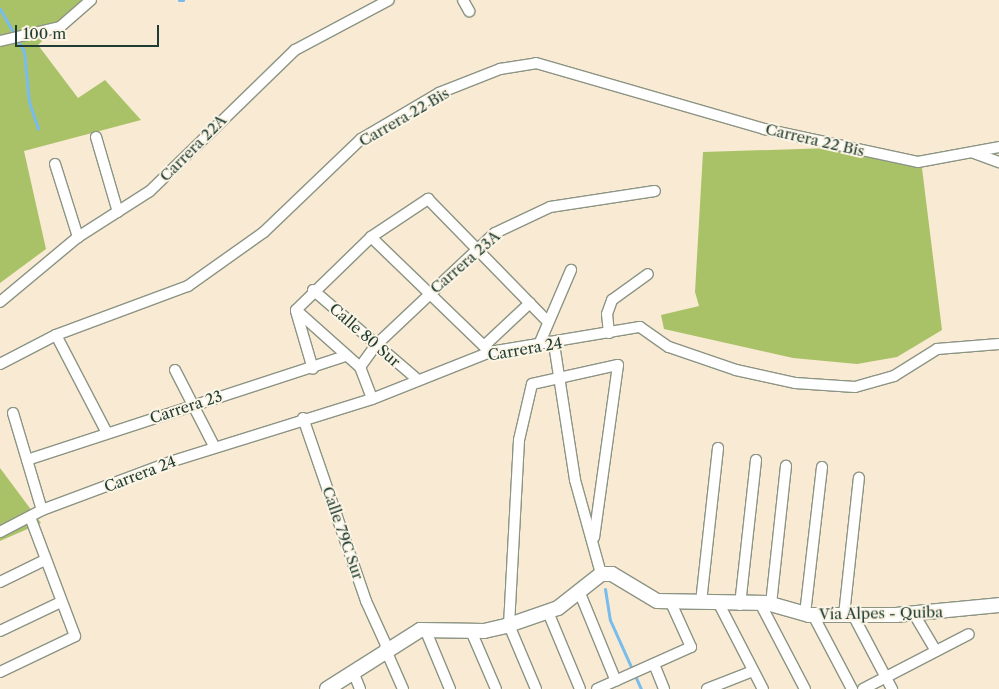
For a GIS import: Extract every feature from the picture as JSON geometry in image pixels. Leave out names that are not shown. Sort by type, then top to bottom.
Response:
[{"type":"street","points":[[0,41],[60,27],[91,0]]},
{"type":"street","name":"Carrera 22A","points":[[0,302],[78,237],[150,191],[295,50],[389,0]]},
{"type":"street","points":[[463,0],[469,11]]},
{"type":"street","name":"Carrera 22 Bis","points":[[0,364],[56,335],[188,286],[264,232],[361,139],[440,93],[512,66],[536,63],[764,129],[918,162],[973,153]]},
{"type":"street","points":[[96,137],[118,212]]},
{"type":"street","points":[[973,153],[999,147]]},
{"type":"street","points":[[973,153],[999,162]]},
{"type":"street","points":[[55,164],[78,237]]},
{"type":"street","name":"Carrera 23A","points":[[360,367],[376,345],[431,291],[495,233],[550,207],[655,191]]},
{"type":"street","points":[[296,310],[313,290],[371,237],[428,198],[476,251],[530,302],[548,322]]},
{"type":"street","points":[[371,237],[431,291],[487,349],[530,302]]},
{"type":"street","points":[[538,347],[571,270]]},
{"type":"street","points":[[609,333],[607,314],[612,300],[648,274]]},
{"type":"street","name":"Calle 80 Sur","points":[[313,290],[418,380]]},
{"type":"street","points":[[296,310],[360,367],[372,399]]},
{"type":"street","points":[[296,310],[314,369]]},
{"type":"street","name":"Carrera 24","points":[[0,532],[42,510],[214,446],[372,399],[487,349],[538,347],[640,327],[669,347],[736,370],[795,383],[855,387],[894,376],[938,349],[999,344]]},
{"type":"street","points":[[56,335],[107,433]]},
{"type":"street","points":[[327,689],[354,674],[386,647],[425,629],[471,631],[509,625],[548,612],[601,574],[594,537],[575,480],[554,344]]},
{"type":"street","name":"Carrera 23","points":[[27,460],[192,404],[314,369],[346,356]]},
{"type":"street","points":[[536,689],[509,625],[519,440],[532,384],[618,365],[594,537]]},
{"type":"street","points":[[175,370],[214,446]]},
{"type":"street","points":[[13,413],[42,510]]},
{"type":"street","name":"Calle 79C Sur","points":[[303,418],[366,601],[403,689]]},
{"type":"street","points":[[701,602],[718,448]]},
{"type":"street","points":[[740,605],[756,460]]},
{"type":"street","points":[[786,466],[765,604],[804,689]]},
{"type":"street","points":[[822,467],[809,614],[852,689]]},
{"type":"street","points":[[859,478],[849,615],[892,689]]},
{"type":"street","points":[[0,672],[75,636],[30,517]]},
{"type":"street","points":[[0,582],[45,560]]},
{"type":"street","name":"Vía Alpes - Quiba","points":[[601,574],[612,574],[656,601],[671,603],[718,602],[740,605],[765,604],[809,614],[914,614],[999,605]]},
{"type":"street","points":[[579,591],[616,681]]},
{"type":"street","points":[[0,631],[62,602]]},
{"type":"street","points":[[718,602],[763,689]]},
{"type":"street","points":[[597,689],[691,647],[671,603]]},
{"type":"street","points":[[548,612],[580,689]]},
{"type":"street","points":[[914,614],[936,651]]},
{"type":"street","points":[[425,629],[450,689]]},
{"type":"street","points":[[471,631],[496,689]]},
{"type":"street","points":[[864,689],[968,634]]},
{"type":"street","points":[[654,664],[664,689]]},
{"type":"street","points":[[707,689],[753,671]]},
{"type":"street","points":[[354,674],[360,689]]},
{"type":"green space","points":[[0,0],[85,0],[38,45],[78,98],[105,80],[141,120],[24,151],[46,249],[0,283]]},
{"type":"green space","points":[[831,148],[922,168],[942,330],[897,357],[857,364],[793,358],[664,329],[661,315],[699,306],[695,292],[703,152]]},
{"type":"green space","points":[[0,468],[41,523],[0,541]]},
{"type":"waterway","points":[[0,9],[24,51],[29,102],[38,128]]},
{"type":"waterway","points":[[605,589],[610,620],[641,689]]}]
